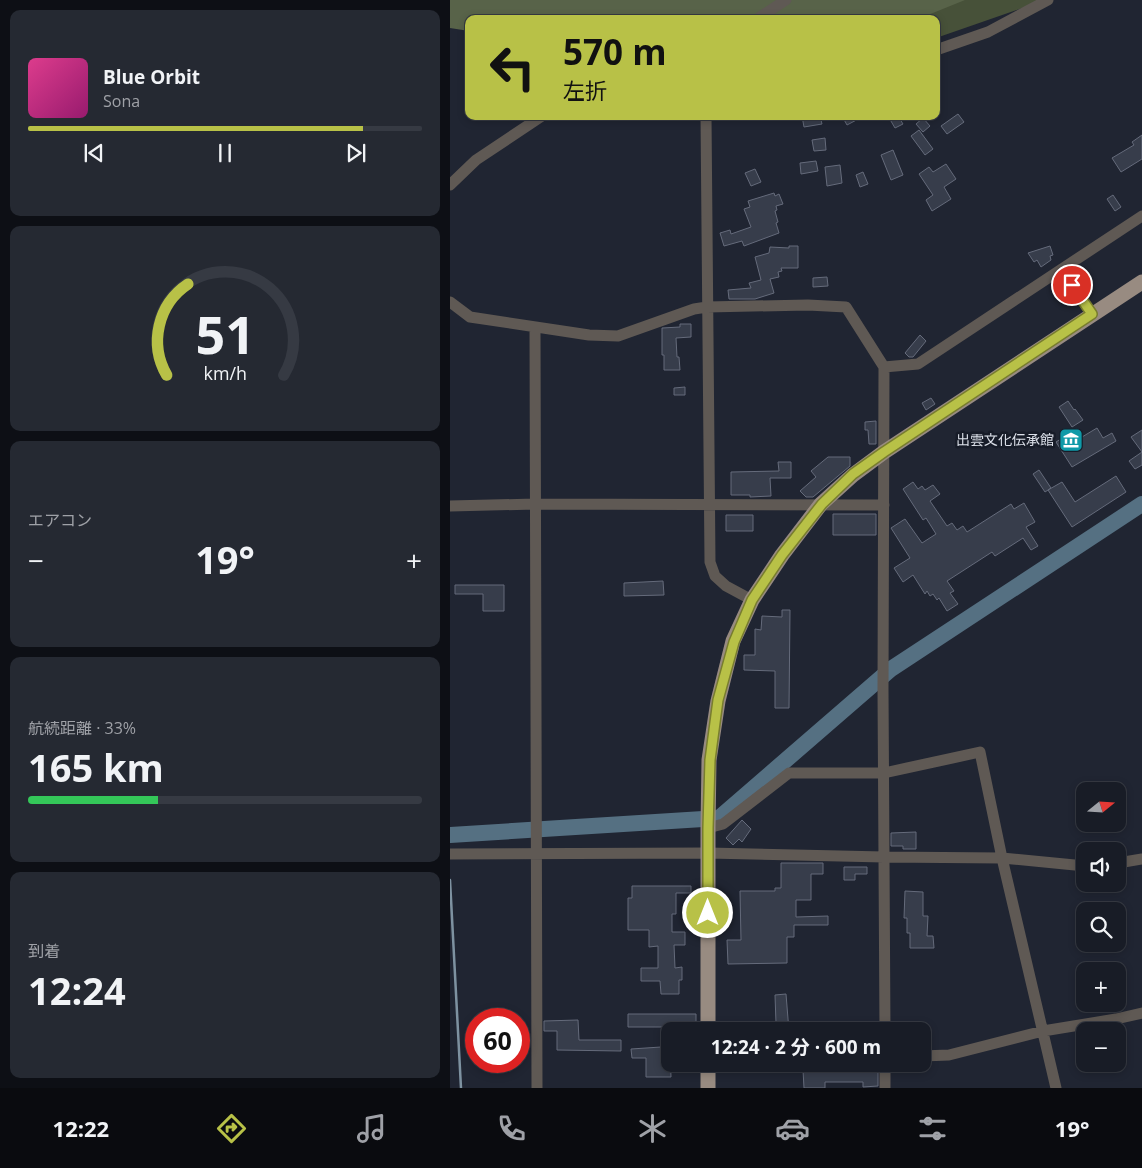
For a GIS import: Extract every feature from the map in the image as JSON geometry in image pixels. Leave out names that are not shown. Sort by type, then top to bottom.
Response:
[{"type":"main road","points":[[708,1022],[708,807],[710,760],[718,700],[734,642],[752,600],[782,555],[822,504],[853,474],[1142,282]]},
{"type":"main road","points":[[708,1072],[708,1088]]},
{"type":"street","points":[[763,15],[786,0]]},
{"type":"street","points":[[940,49],[988,32],[1048,0]]},
{"type":"street","points":[[450,186],[476,160],[536,120]]},
{"type":"street","points":[[706,120],[710,562],[715,576],[726,586],[752,600]]},
{"type":"street","points":[[884,367],[918,364],[1142,216]]},
{"type":"street","points":[[1061,270],[1092,314]]},
{"type":"street","points":[[450,302],[470,317],[589,334],[618,336],[694,309],[708,307],[808,306],[846,308],[884,367],[885,1022]]},
{"type":"street","points":[[535,327],[537,1088]]},
{"type":"street","points":[[450,506],[535,504],[884,505]]},
{"type":"street","points":[[708,827],[724,824],[789,773],[884,773],[980,752],[1002,858],[1056,1088]]},
{"type":"street","points":[[450,854],[708,853],[1002,858],[1076,865]]},
{"type":"street","points":[[1126,862],[1142,859]]},
{"type":"street","points":[[931,1056],[949,1055],[1043,1031],[1142,1013]]},
{"type":"street","points":[[885,1072],[885,1088]]},
{"type":"green space","points":[[450,0],[965,0],[928,15],[465,15],[465,30],[450,28]]},
{"type":"green space","points":[[803,0],[1037,0],[1031,5],[940,37],[940,15],[778,15]]},
{"type":"building","points":[[958,114],[964,122],[947,134],[941,126]]},
{"type":"building","points":[[803,120],[821,120],[822,124],[804,127]]},
{"type":"building","points":[[844,120],[856,120],[847,125]]},
{"type":"building","points":[[890,120],[900,120],[903,124],[895,128]]},
{"type":"building","points":[[921,120],[925,120],[930,126],[923,132],[916,124]]},
{"type":"building","points":[[919,130],[933,149],[925,155],[911,136]]},
{"type":"building","points":[[1142,135],[1142,159],[1121,172],[1112,158],[1134,145],[1132,142]]},
{"type":"building","points":[[825,138],[826,150],[814,151],[812,140]]},
{"type":"building","points":[[893,150],[903,175],[891,180],[881,155]]},
{"type":"building","points":[[816,161],[818,171],[801,174],[800,163]]},
{"type":"building","points":[[946,164],[956,179],[944,187],[951,199],[932,211],[926,200],[933,195],[919,174],[929,167],[933,172]]},
{"type":"building","points":[[840,165],[842,183],[827,186],[825,167]]},
{"type":"building","points":[[755,169],[761,182],[751,186],[745,173]]},
{"type":"building","points":[[863,172],[868,184],[860,187],[856,175]]},
{"type":"building","points":[[774,193],[775,196],[779,194],[783,204],[776,206],[777,210],[775,211],[779,233],[744,246],[742,241],[724,246],[720,233],[730,230],[731,234],[751,227],[744,209],[750,207],[748,201]]},
{"type":"building","points":[[1113,195],[1121,207],[1115,211],[1107,199]]},
{"type":"building","points":[[789,246],[798,246],[798,268],[781,268],[782,271],[778,272],[779,277],[770,279],[774,293],[755,299],[729,299],[728,290],[751,288],[749,283],[761,280],[755,257],[769,253],[770,247],[789,248]]},
{"type":"building","points":[[1050,246],[1053,255],[1050,256],[1051,260],[1041,267],[1037,260],[1034,262],[1028,253]]},
{"type":"building","points":[[827,277],[828,286],[813,287],[813,278]]},
{"type":"building","points":[[680,324],[691,324],[691,337],[676,338],[680,370],[664,370],[662,328],[680,327]]},
{"type":"building","points":[[920,335],[926,341],[913,357],[909,357],[905,353]]},
{"type":"building","points":[[685,387],[685,395],[674,395],[674,388]]},
{"type":"building","points":[[931,398],[935,404],[926,410],[922,403]]},
{"type":"building","points":[[1068,401],[1083,420],[1072,427],[1059,407]]},
{"type":"building","points":[[876,421],[876,444],[869,444],[868,430],[865,430],[865,422]]},
{"type":"building","points":[[1097,428],[1103,438],[1112,433],[1116,441],[1072,467],[1056,442],[1077,429],[1082,437]]},
{"type":"building","points":[[1142,430],[1142,452],[1131,437]]},
{"type":"building","points":[[1142,452],[1142,465],[1135,469],[1129,461]]},
{"type":"building","points":[[828,457],[850,457],[850,466],[813,497],[806,497],[800,491],[816,477],[811,471]]},
{"type":"building","points":[[778,462],[791,462],[791,478],[770,478],[771,496],[750,497],[750,495],[731,495],[731,472],[779,471]]},
{"type":"building","points":[[1039,470],[1051,488],[1045,492],[1033,474]]},
{"type":"building","points":[[1116,476],[1126,492],[1072,527],[1048,490],[1062,482],[1075,502]]},
{"type":"building","points":[[913,482],[918,489],[922,486],[925,490],[933,485],[940,494],[930,501],[947,526],[952,523],[957,530],[963,526],[967,532],[1011,504],[1014,509],[1024,503],[1035,522],[1026,527],[1038,546],[1031,550],[1023,538],[995,556],[992,552],[947,581],[954,591],[950,593],[958,604],[947,611],[939,598],[937,600],[933,594],[930,596],[927,591],[925,594],[913,575],[903,582],[894,568],[910,558],[891,528],[905,519],[922,543],[936,534],[926,518],[923,520],[903,489]]},
{"type":"building","points":[[833,514],[876,514],[876,535],[833,535]]},
{"type":"building","points":[[726,515],[753,515],[753,531],[726,531]]},
{"type":"building","points":[[663,581],[664,595],[624,596],[624,583]]},
{"type":"building","points":[[455,585],[504,585],[504,611],[483,611],[483,594],[455,594]]},
{"type":"building","points":[[782,610],[790,610],[789,708],[775,708],[775,671],[744,670],[744,655],[755,655],[755,629],[761,630],[762,616],[782,617]]},
{"type":"building","points":[[742,820],[751,829],[742,842],[739,839],[733,845],[726,838]]},
{"type":"building","points":[[916,832],[916,849],[903,849],[903,846],[891,846],[891,833]]},
{"type":"building","points":[[781,863],[823,863],[823,874],[811,874],[811,900],[796,900],[796,917],[828,916],[828,925],[794,925],[794,937],[787,937],[787,963],[728,964],[727,940],[741,940],[740,891],[775,891],[775,888],[781,888]]},
{"type":"building","points":[[844,867],[867,867],[867,874],[855,874],[855,880],[844,880]]},
{"type":"building","points":[[632,886],[691,886],[691,893],[676,893],[676,914],[672,914],[672,932],[685,932],[685,945],[674,945],[675,968],[682,967],[682,980],[679,980],[679,994],[661,994],[660,981],[641,981],[641,968],[658,968],[658,946],[649,947],[649,930],[628,930],[628,898],[632,898]]},
{"type":"building","points":[[905,891],[923,892],[923,916],[928,916],[927,936],[933,936],[934,948],[910,948],[907,918],[904,918]]},
{"type":"building","points":[[786,994],[788,1022],[776,1022],[775,995]]},
{"type":"building","points":[[628,1014],[696,1014],[696,1022],[661,1022],[661,1027],[628,1027]]},
{"type":"building","points":[[578,1020],[579,1040],[621,1040],[621,1051],[557,1050],[557,1031],[544,1031],[544,1021]]},
{"type":"building","points":[[661,1047],[661,1072],[671,1072],[671,1077],[646,1077],[646,1058],[632,1058],[631,1049]]},
{"type":"building","points":[[803,1072],[878,1072],[878,1086],[863,1087],[863,1082],[825,1082],[825,1088],[804,1088]]},
{"type":"waterway","points":[[450,835],[719,818],[891,669],[1142,504]]},
{"type":"waterway","points":[[450,880],[461,1088]]},
{"type":"place","name":"出雲文化伝承館","points":[[1071,440]]},
{"type":"route","points":[[708,913],[710,760],[718,700],[734,642],[752,600],[782,555],[822,504],[853,474],[1092,314],[1072,285]]}]
